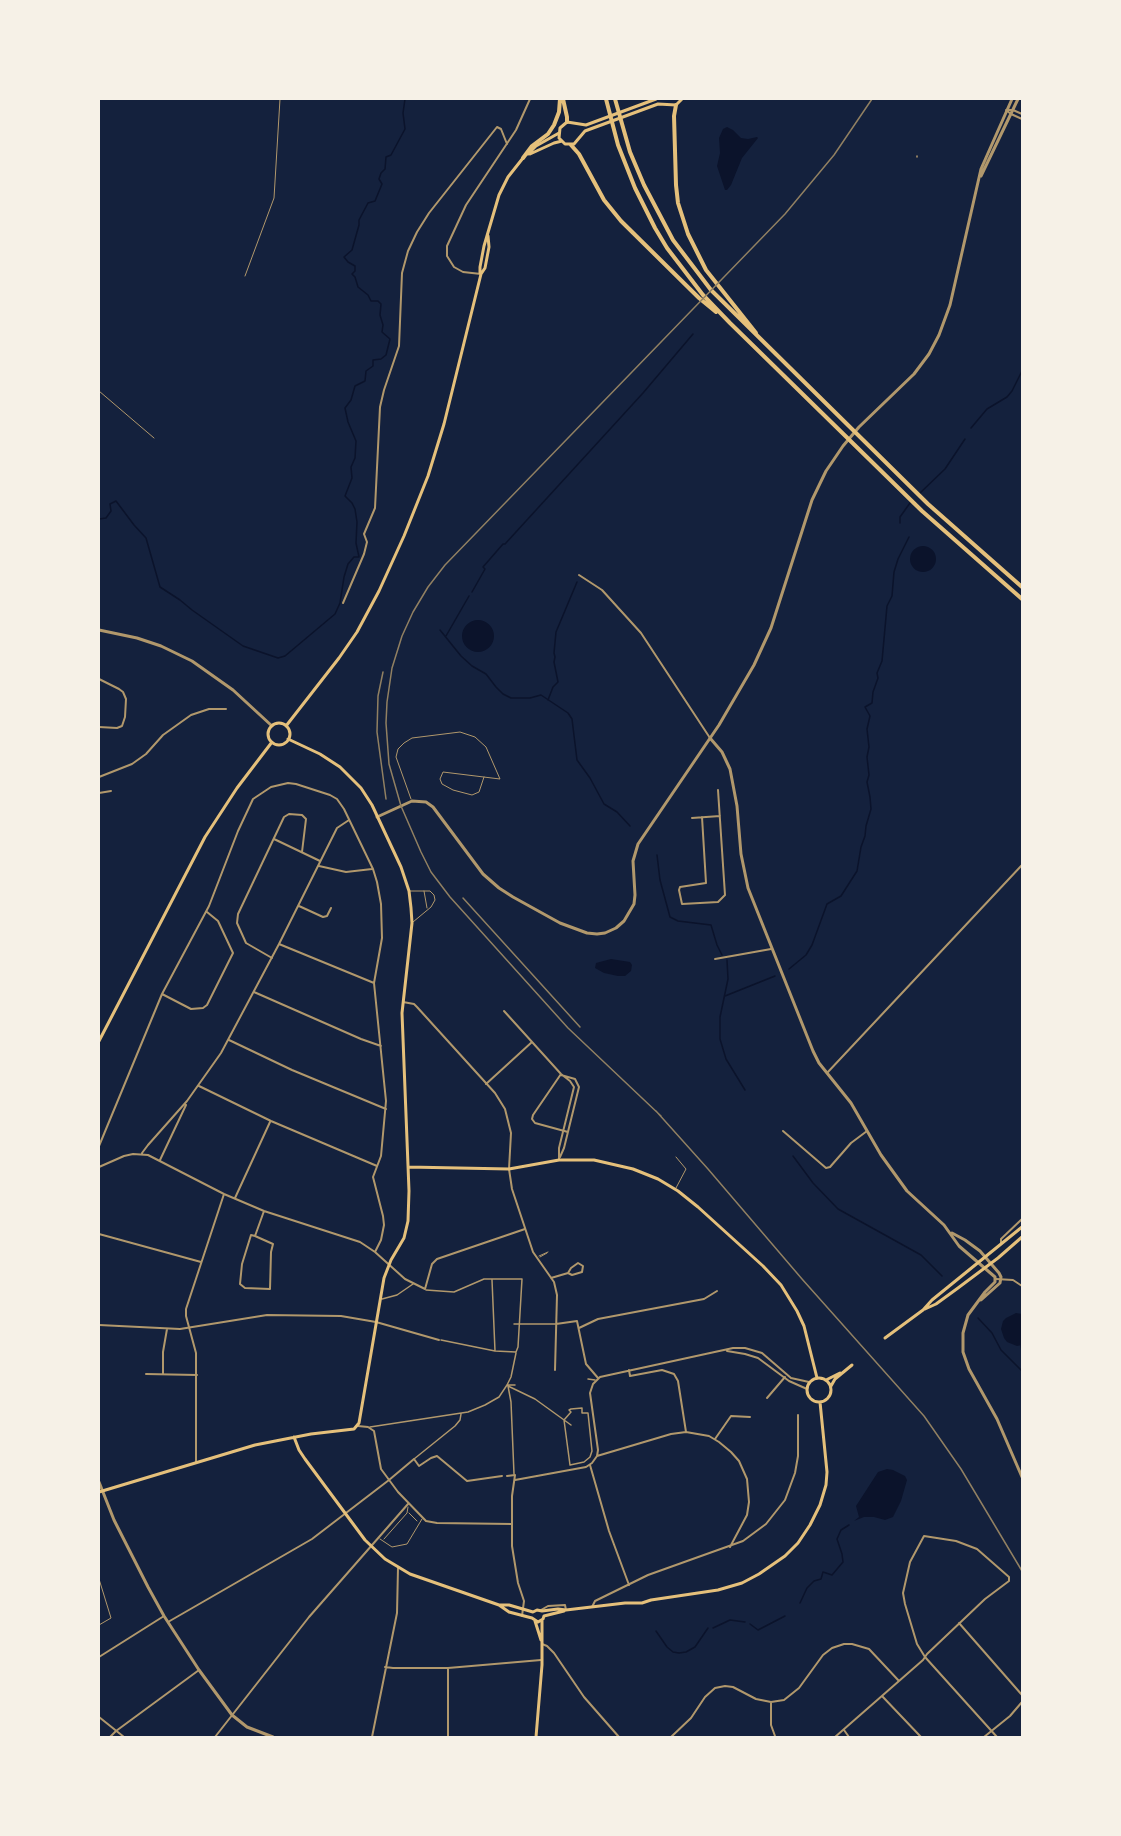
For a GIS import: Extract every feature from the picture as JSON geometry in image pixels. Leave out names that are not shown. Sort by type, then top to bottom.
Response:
[{"type":"highway","points":[[562,99],[567,122]]},
{"type":"highway","points":[[523,158],[554,125],[562,99]]},
{"type":"highway","points":[[606,99],[626,166],[655,228],[687,275],[730,323],[922,511],[1022,599]]},
{"type":"highway","points":[[615,99],[630,152],[660,216],[673,240],[711,290],[910,487],[1022,587]]},
{"type":"highway","points":[[676,105],[674,116],[676,185],[685,228],[706,270],[764,344]]},
{"type":"highway","points":[[571,145],[579,154],[604,200],[626,227],[699,298],[730,323]]},
{"type":"main road","points":[[626,113],[656,99]]},
{"type":"main road","points":[[286,726],[357,632],[380,591],[405,536],[439,441],[481,274],[485,268],[493,213],[502,188],[511,172],[536,146],[559,133],[567,122],[582,126],[658,104],[676,105],[682,99]]},
{"type":"main road","points":[[523,158],[546,146],[562,141],[571,145],[577,143],[585,131],[603,121]]},
{"type":"main road","points":[[559,133],[562,141]]},
{"type":"main road","points":[[279,723],[286,726],[290,733],[288,739],[282,744],[272,742],[268,734],[272,726],[279,723]]},
{"type":"main road","points":[[101,1491],[255,1445],[294,1437],[353,1430],[358,1426],[384,1278],[407,1229],[408,1167],[402,1025],[412,923],[409,891],[398,861],[361,788],[343,769],[325,757],[288,739]]},
{"type":"main road","points":[[99,1041],[205,837],[237,788],[272,742]]},
{"type":"main road","points":[[408,1167],[509,1168],[559,1160],[594,1160],[611,1162],[648,1174],[676,1190],[698,1207],[747,1250],[781,1285],[804,1326],[818,1378]]},
{"type":"main road","points":[[922,1310],[1022,1227]]},
{"type":"main road","points":[[885,1338],[922,1310],[947,1296],[1022,1237]]},
{"type":"main road","points":[[826,1380],[852,1365]]},
{"type":"main road","points":[[831,1386],[826,1380],[818,1378],[810,1382],[807,1389],[810,1399],[820,1402],[829,1397],[831,1386],[844,1371]]},
{"type":"main road","points":[[544,1616],[566,1610],[642,1603],[705,1593],[742,1582],[776,1562],[798,1543],[810,1526],[820,1506],[826,1485],[826,1460],[820,1402]]},
{"type":"main road","points":[[294,1437],[305,1460],[371,1546],[385,1559],[421,1579],[499,1605],[509,1612],[542,1621]]},
{"type":"main road","points":[[499,1605],[509,1605],[533,1612],[566,1610]]},
{"type":"main road","points":[[536,1737],[544,1616],[541,1610]]},
{"type":"main road","points":[[533,1612],[533,1620],[542,1644]]},
{"type":"street","points":[[481,274],[463,272],[454,267],[447,256],[447,246],[466,206],[519,124],[530,99]]},
{"type":"street","points":[[377,817],[412,801],[426,802],[433,807],[483,874],[504,892],[560,923],[583,932],[597,934],[616,928],[629,914],[634,904],[633,861],[638,844],[731,706],[765,644],[812,500],[826,471],[843,446],[908,381],[929,354],[945,319],[985,158],[1012,99]]},
{"type":"street","points":[[979,181],[1018,99]]},
{"type":"street","points":[[1006,110],[1022,114]]},
{"type":"street","points":[[1012,112],[1022,119]]},
{"type":"street","points":[[343,603],[364,554],[367,542],[364,534],[375,508],[381,398],[399,346],[402,273],[408,251],[433,208],[497,128],[501,129],[507,144]]},
{"type":"street","points":[[579,575],[605,593],[641,633],[710,738],[722,752],[730,769],[734,789],[741,854],[748,888],[813,1051],[907,1191],[950,1233],[959,1246],[996,1279],[1013,1280],[1022,1286]]},
{"type":"street","points":[[99,630],[144,640],[192,661],[233,690],[272,726]]},
{"type":"street","points":[[99,679],[119,689],[126,699],[124,724],[117,728],[99,727]]},
{"type":"street","points":[[99,777],[132,764],[147,754],[163,735],[191,715],[209,709],[226,710]]},
{"type":"street","points":[[99,1146],[162,994],[207,912],[251,803],[261,792],[282,783],[309,788],[337,799],[373,869],[379,893],[382,924],[381,946],[374,984],[386,1109],[381,1156],[373,1177],[384,1225],[381,1240],[375,1252]]},
{"type":"street","points":[[99,793],[111,790]]},
{"type":"street","points":[[702,818],[706,883],[680,888],[682,904],[718,902],[725,895],[718,790]]},
{"type":"street","points":[[272,958],[246,944],[237,918],[287,815],[304,817],[307,821],[302,852]]},
{"type":"street","points":[[692,818],[720,816]]},
{"type":"street","points":[[142,1154],[199,1086],[229,1040],[337,828],[349,820]]},
{"type":"street","points":[[274,839],[321,862]]},
{"type":"street","points":[[827,1073],[1022,865]]},
{"type":"street","points":[[319,866],[346,872],[373,869]]},
{"type":"street","points":[[299,906],[323,917],[327,916],[331,908]]},
{"type":"street","points":[[162,994],[194,1009],[204,1008],[212,996],[233,953],[218,921],[207,912]]},
{"type":"street","points":[[279,944],[374,984]]},
{"type":"street","points":[[715,958],[771,949]]},
{"type":"street","points":[[254,992],[361,1040],[381,1046]]},
{"type":"street","points":[[403,1002],[416,1006],[486,1084],[500,1101],[509,1118],[511,1185],[533,1252],[551,1278],[557,1295],[555,1370]]},
{"type":"street","points":[[504,1011],[574,1087],[559,1160]]},
{"type":"street","points":[[229,1040],[292,1070],[386,1109]]},
{"type":"street","points":[[486,1084],[532,1042]]},
{"type":"street","points":[[561,1074],[532,1117],[535,1123],[566,1131]]},
{"type":"street","points":[[199,1086],[271,1121],[377,1166]]},
{"type":"street","points":[[160,1160],[187,1101]]},
{"type":"street","points":[[235,1198],[271,1121]]},
{"type":"street","points":[[783,1131],[826,1168],[830,1167],[851,1143],[867,1131]]},
{"type":"street","points":[[99,1167],[124,1156],[142,1154],[160,1160],[224,1194],[264,1211],[360,1242],[413,1284],[425,1289],[454,1292],[484,1279],[522,1279],[518,1347],[507,1385],[495,1400],[461,1413],[369,1427],[358,1426]]},
{"type":"street","points":[[196,1462],[196,1353],[186,1309],[224,1194]]},
{"type":"street","points":[[255,1236],[264,1211]]},
{"type":"street","points":[[1001,1246],[1001,1239],[1022,1219]]},
{"type":"street","points":[[425,1289],[432,1264],[437,1259],[525,1229]]},
{"type":"street","points":[[99,1233],[201,1262]]},
{"type":"street","points":[[950,1233],[965,1239],[998,1271],[1001,1279],[998,1286],[979,1302]]},
{"type":"street","points":[[251,1235],[255,1236],[273,1244],[270,1289],[245,1288],[240,1284],[242,1264],[251,1235]]},
{"type":"street","points":[[551,1278],[582,1272],[584,1266],[578,1263],[568,1273]]},
{"type":"street","points":[[996,1279],[968,1315],[962,1339],[963,1352],[969,1370],[997,1419],[1022,1477]]},
{"type":"street","points":[[492,1280],[495,1351]]},
{"type":"street","points":[[380,1299],[398,1295],[413,1284]]},
{"type":"street","points":[[579,1328],[598,1319],[704,1299],[717,1291]]},
{"type":"street","points":[[99,1325],[167,1329],[190,1328],[278,1314],[341,1316],[376,1322],[464,1346],[516,1352]]},
{"type":"street","points":[[514,1324],[556,1324],[577,1321],[586,1364],[597,1379]]},
{"type":"street","points":[[164,1374],[163,1352],[167,1329]]},
{"type":"street","points":[[588,1379],[597,1379],[628,1370],[733,1348],[746,1348],[758,1351],[770,1359],[786,1376],[810,1382]]},
{"type":"street","points":[[725,1351],[758,1358],[807,1389]]},
{"type":"street","points":[[513,1365],[518,1365]]},
{"type":"street","points":[[628,1370],[630,1376],[666,1370],[676,1377],[686,1432]]},
{"type":"street","points":[[146,1374],[196,1375]]},
{"type":"street","points":[[767,1398],[786,1376]]},
{"type":"street","points":[[515,1480],[590,1465],[597,1456],[598,1449],[590,1393],[597,1379]]},
{"type":"street","points":[[507,1385],[515,1386]]},
{"type":"street","points":[[507,1385],[511,1402],[515,1480],[513,1553],[518,1583],[524,1601],[522,1616]]},
{"type":"street","points":[[507,1385],[535,1399],[571,1425]]},
{"type":"street","points":[[582,1408],[582,1413],[588,1413],[593,1449],[590,1457],[583,1463],[570,1465],[564,1420],[571,1409],[582,1408]]},
{"type":"street","points":[[168,1622],[298,1548],[346,1514],[454,1426],[460,1420],[461,1413]]},
{"type":"street","points":[[592,1607],[595,1601],[662,1569],[730,1546],[754,1535],[772,1519],[791,1487],[797,1463],[798,1415]]},
{"type":"street","points":[[715,1439],[731,1416],[750,1417]]},
{"type":"street","points":[[396,1417],[398,1422]]},
{"type":"street","points":[[369,1427],[375,1432],[380,1466],[408,1504],[422,1518],[437,1523],[512,1524]]},
{"type":"street","points":[[597,1456],[671,1434],[686,1432],[715,1439],[728,1448],[739,1461],[744,1470],[749,1491],[747,1515],[730,1546]]},
{"type":"street","points":[[414,1459],[419,1466],[437,1456],[467,1481],[502,1476]]},
{"type":"street","points":[[590,1465],[609,1531],[629,1585]]},
{"type":"street","points":[[507,1476],[514,1475]]},
{"type":"street","points":[[99,1482],[101,1491],[140,1572],[164,1616],[199,1670],[232,1716],[247,1727],[273,1737]]},
{"type":"street","points":[[215,1737],[297,1631],[408,1504]]},
{"type":"street","points":[[835,1737],[899,1681],[925,1657],[959,1623],[985,1599],[1009,1581],[1009,1577],[977,1549],[956,1541],[924,1536],[910,1562],[903,1598],[917,1644],[925,1657],[997,1737]]},
{"type":"street","points":[[372,1737],[397,1613],[398,1568]]},
{"type":"street","points":[[99,1657],[164,1616]]},
{"type":"street","points":[[959,1623],[1022,1695]]},
{"type":"street","points":[[542,1644],[554,1653],[584,1697],[619,1737]]},
{"type":"street","points":[[671,1737],[691,1718],[705,1697],[715,1688],[733,1687],[756,1699],[771,1702],[784,1700],[799,1688],[823,1655],[832,1648],[844,1644],[869,1649],[899,1681]]},
{"type":"street","points":[[385,1667],[448,1668],[542,1660]]},
{"type":"street","points":[[448,1668],[448,1737]]},
{"type":"street","points":[[110,1737],[199,1670]]},
{"type":"street","points":[[882,1696],[921,1737]]},
{"type":"street","points":[[771,1702],[771,1725],[775,1736]]},
{"type":"street","points":[[984,1737],[1010,1716],[1022,1702]]},
{"type":"street","points":[[99,1717],[124,1737]]},
{"type":"street","points":[[844,1730],[849,1737]]},
{"type":"lane","points":[[245,276],[274,198],[280,99]]},
{"type":"lane","points":[[99,391],[154,438]]},
{"type":"lane","points":[[412,801],[396,757],[398,749],[412,738],[459,732],[475,737],[486,747],[500,779],[484,777],[443,772],[440,779],[444,786],[471,795],[479,792],[484,777]]},
{"type":"lane","points":[[424,890],[427,910]]},
{"type":"lane","points":[[409,891],[424,890],[432,893],[435,900],[412,923]]},
{"type":"lane","points":[[676,1157],[686,1170],[676,1190]]},
{"type":"lane","points":[[382,1540],[407,1513],[408,1504]]},
{"type":"lane","points":[[407,1513],[418,1523]]},
{"type":"lane","points":[[379,1537],[392,1546],[407,1544],[422,1518]]},
{"type":"lane","points":[[99,1580],[111,1618],[99,1625]]},
{"type":"water","points":[[727,127],[741,138],[758,138],[742,158],[731,185],[725,190],[717,166],[720,153],[719,138],[723,129]]},
{"type":"water","points":[[923,546],[932,550],[936,559],[932,568],[923,572],[914,568],[910,559],[914,550]]},
{"type":"water","points":[[478,620],[489,625],[494,636],[489,647],[478,652],[467,647],[462,636],[467,625]]},
{"type":"water","points":[[611,959],[630,962],[631,971],[625,976],[618,976],[595,968],[596,963]]},
{"type":"water","points":[[1016,1313],[1022,1314],[1022,1345],[1017,1346],[1007,1342],[1001,1329],[1003,1321]]},
{"type":"water","points":[[887,1469],[905,1476],[907,1480],[901,1501],[893,1517],[885,1520],[864,1517],[854,1521],[859,1517],[856,1506],[878,1472]]},
{"type":"waterway","points":[[359,557],[356,543],[355,509],[345,496],[352,478],[351,467],[355,458],[356,441],[345,408],[351,400],[355,386],[365,381],[366,371],[373,366],[373,360],[381,359],[386,355],[390,339],[382,332],[381,304],[378,301],[371,301],[368,295],[358,287],[352,274],[355,266],[344,257],[352,250],[359,220],[368,203],[375,201],[382,184],[379,179],[385,169],[386,157],[391,155],[405,129],[403,113],[405,99]]},
{"type":"waterway","points":[[472,592],[485,569],[483,567],[643,393],[693,334]]},
{"type":"waterway","points":[[971,428],[987,409],[1007,397],[1022,371]]},
{"type":"waterway","points":[[920,493],[945,469],[965,439]]},
{"type":"waterway","points":[[99,470],[99,475]]},
{"type":"waterway","points":[[99,519],[106,518],[111,511],[110,504],[116,501],[146,538],[160,587],[243,646],[278,658],[285,656],[335,614],[340,603],[348,564],[354,557],[358,557]]},
{"type":"waterway","points":[[900,523],[900,517],[910,503]]},
{"type":"waterway","points":[[789,969],[806,955],[827,904],[841,896],[857,871],[871,809],[867,782],[869,775],[867,729],[870,716],[865,707],[872,703],[878,678],[877,673],[882,661],[887,606],[892,596],[894,572],[909,537]]},
{"type":"waterway","points":[[548,700],[553,687],[558,682],[554,662],[556,632],[577,582]]},
{"type":"waterway","points":[[446,636],[469,596]]},
{"type":"waterway","points":[[440,630],[461,656],[486,674],[503,694],[511,698],[530,698],[541,695],[568,713],[572,719],[577,760],[604,804],[617,812],[630,826]]},
{"type":"waterway","points":[[657,855],[660,880],[670,917],[678,921],[711,925],[722,955]]},
{"type":"waterway","points":[[727,960],[728,979],[720,1017],[720,1039],[726,1059],[745,1090]]},
{"type":"waterway","points":[[725,996],[775,976]]},
{"type":"waterway","points":[[793,1156],[813,1183],[838,1209],[921,1255],[942,1276]]},
{"type":"waterway","points":[[978,1318],[992,1333],[1001,1350],[1022,1371]]},
{"type":"waterway","points":[[1021,1346],[1022,1352]]},
{"type":"waterway","points":[[800,1603],[807,1588],[814,1581],[821,1579],[823,1572],[832,1575],[843,1562],[837,1539],[841,1530],[849,1525]]},
{"type":"waterway","points":[[750,1624],[758,1630],[785,1616]]},
{"type":"waterway","points":[[713,1628],[730,1620],[745,1622]]},
{"type":"waterway","points":[[656,1631],[667,1647],[679,1653],[695,1647],[708,1628]]},
{"type":"railway","points":[[661,1116],[568,1028],[450,897],[431,872],[401,806],[389,764],[386,723],[392,668],[402,636],[413,612],[445,565],[785,214],[834,155],[872,99]]},
{"type":"railway","points":[[383,672],[378,696],[377,732],[386,799]]},
{"type":"railway","points":[[463,898],[580,1027]]},
{"type":"railway","points":[[656,1111],[924,1416],[961,1469],[1022,1571]]}]
